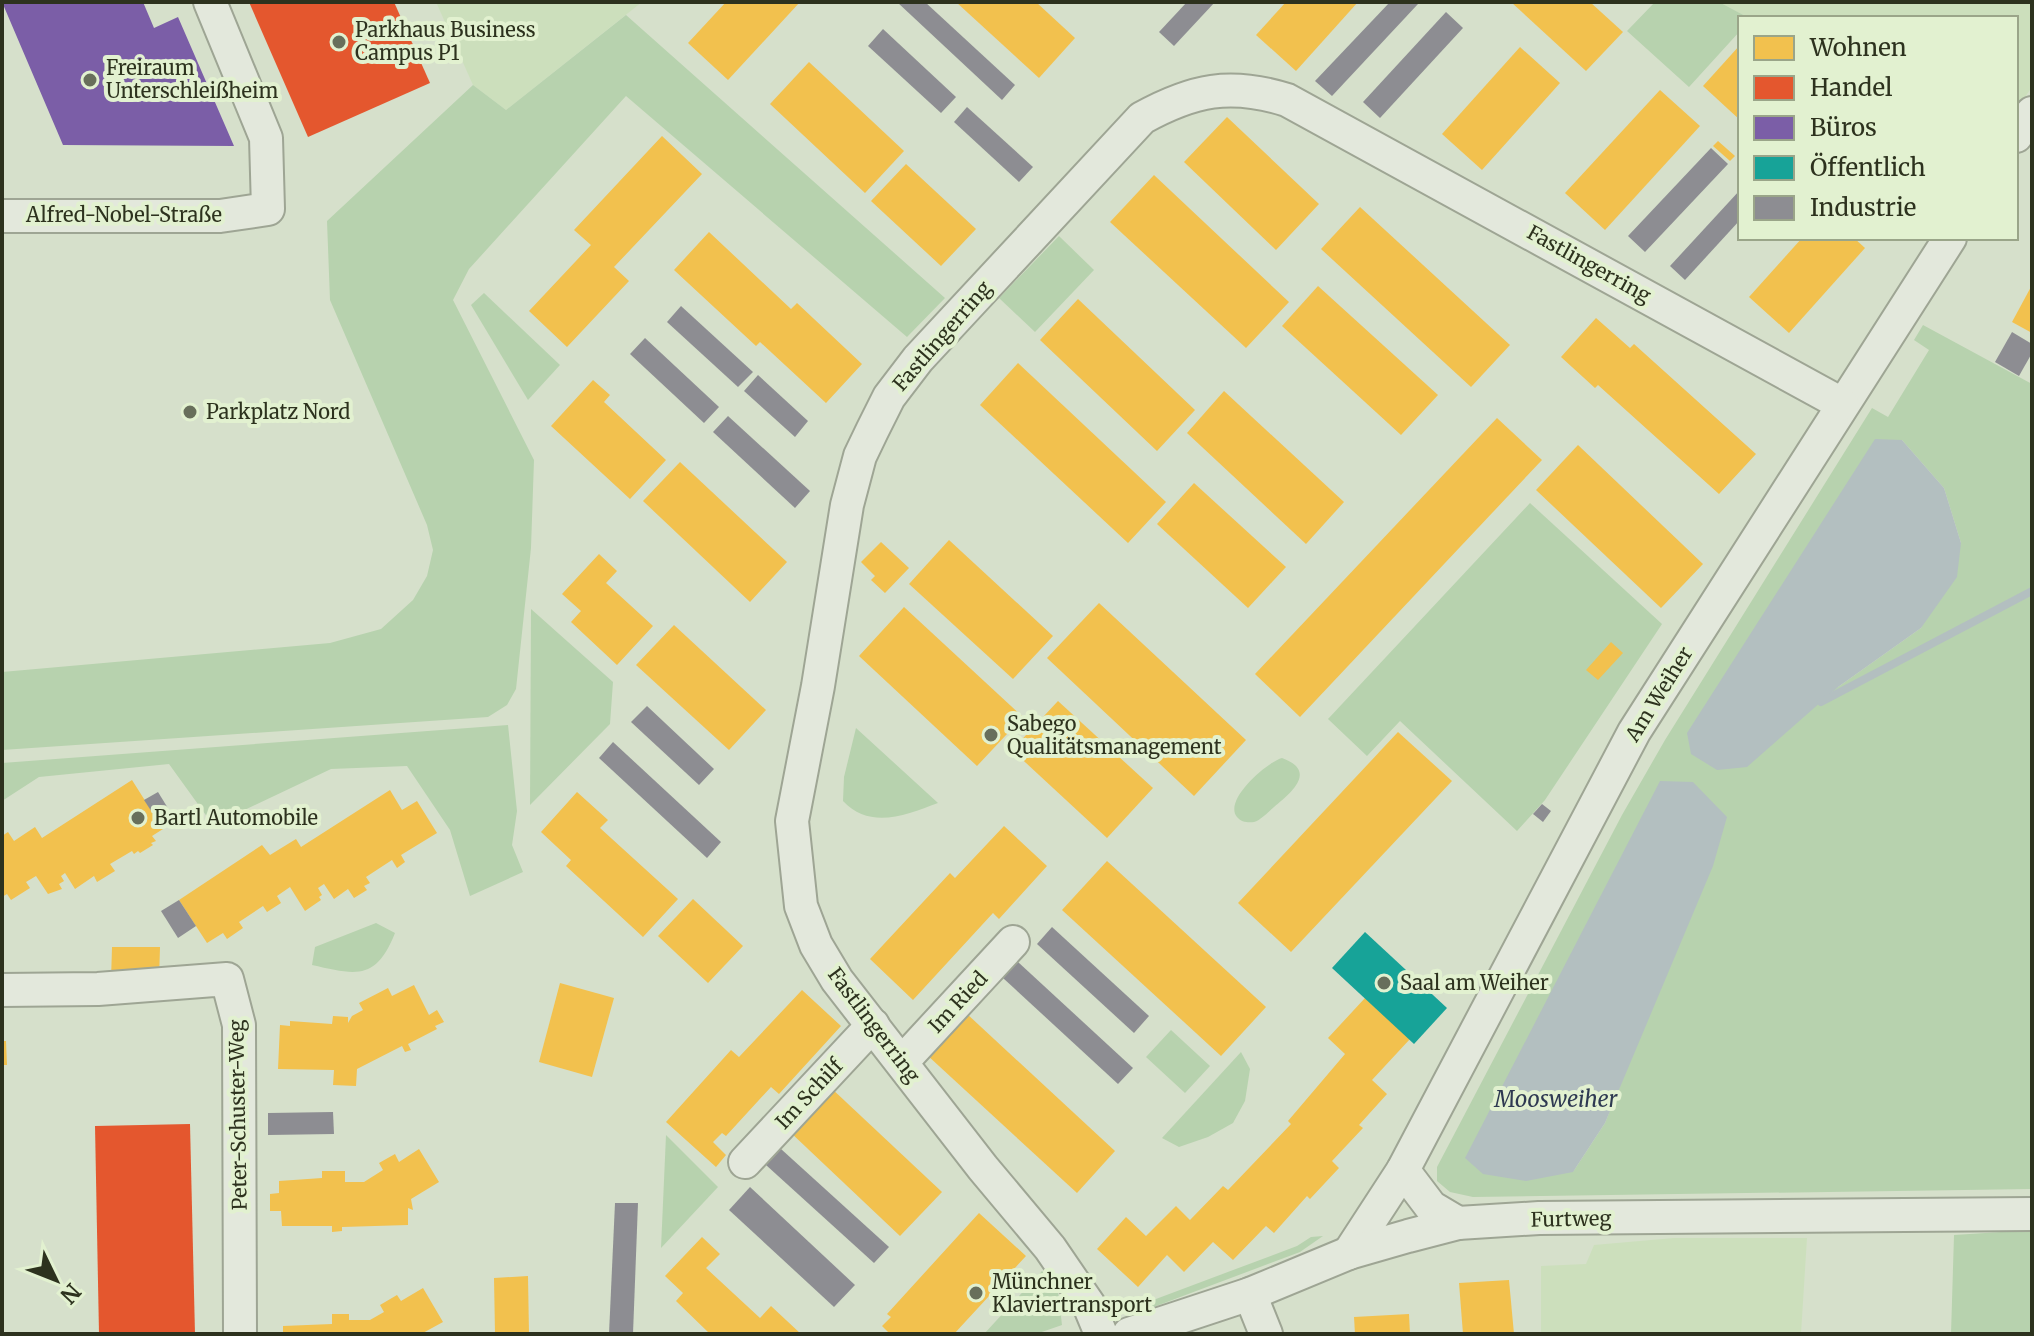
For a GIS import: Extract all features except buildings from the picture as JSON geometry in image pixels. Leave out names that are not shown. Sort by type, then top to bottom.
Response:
[{"type":"street","name":"Alfred-Nobel-Straße","points":[[2,216],[220,216],[268,209],[266,138],[210,2]]},
{"type":"street","name":"Fastlingerring","points":[[1101,1334],[1089,1305],[1050,1248],[983,1168],[837,980],[816,945],[801,906],[792,821],[818,686],[847,505],[860,456],[889,397],[918,359],[1142,118],[1175,100],[1213,91],[1259,91],[1287,100],[1842,404]]},
{"type":"street","points":[[2018,133],[2032,113]]},
{"type":"street","name":"Am Weiher","points":[[1349,1253],[1403,1170],[1634,732],[1949,240]]},
{"type":"street","name":"Im Ried","points":[[902,1062],[1013,942]]},
{"type":"street","name":"Peter-Schuster-Weg","points":[[2,990],[98,989],[227,979],[239,1025],[240,1334]]},
{"type":"street","name":"Im Schilf","points":[[745,1162],[873,1025]]},
{"type":"street","points":[[1403,1170],[1431,1207],[1458,1223]]},
{"type":"street","name":"Furtweg","points":[[1129,1334],[1250,1294],[1349,1253],[1458,1223],[1539,1218],[2032,1214]]},
{"type":"street","points":[[1250,1294],[1266,1334]]},
{"type":"green space","points":[[436,2],[642,2],[506,110],[473,85]]},
{"type":"green space","points":[[1655,2],[1719,2],[1745,16],[1738,16],[1738,33],[1689,87],[1627,31]]},
{"type":"green space","points":[[1719,2],[2032,2],[2032,87],[2018,107],[2018,16],[1745,16]]},
{"type":"green space","points":[[626,15],[945,298],[907,337],[626,96],[469,269],[453,300],[534,460],[531,548],[516,689],[507,705],[488,717],[2,750],[2,672],[330,643],[381,629],[413,600],[427,576],[433,550],[427,525],[330,300],[327,221],[473,85],[506,110]]},
{"type":"green space","points":[[1059,236],[1094,270],[1035,332],[999,298]]},
{"type":"green space","points":[[484,293],[560,365],[528,400],[471,305]]},
{"type":"green space","points":[[1923,325],[2032,384],[2032,1189],[1473,1197],[1450,1192],[1437,1181],[1437,1167],[1622,815],[1665,740],[1872,408],[1888,417],[1929,350],[1914,340]],"holes":[[[1902,440],[1944,488],[1961,543],[1921,628],[1838,687]],[[1642,1031],[1605,1123],[1573,1172]]]},
{"type":"green space","points":[[1530,503],[1662,624],[1545,800],[1517,831],[1400,721],[1367,756],[1328,719]]},
{"type":"green space","points":[[531,609],[613,682],[610,724],[530,805]]},
{"type":"green space","points":[[508,725],[517,811],[512,845],[523,872],[470,896],[450,830],[407,766],[331,769],[213,825],[169,764],[39,777],[2,801],[2,763]]},
{"type":"green space","points":[[856,728],[938,803],[901,815],[876,818],[854,810],[843,801],[844,777]]},
{"type":"green space","points":[[1282,758],[1298,769],[1298,782],[1259,820],[1240,820],[1234,810],[1241,792],[1257,774]]},
{"type":"green space","points":[[376,923],[395,933],[388,949],[372,967],[353,972],[312,965],[315,947]]},
{"type":"green space","points":[[1171,1030],[1210,1066],[1185,1093],[1146,1057]]},
{"type":"green space","points":[[1241,1052],[1250,1069],[1245,1101],[1233,1123],[1208,1137],[1179,1147],[1162,1138]]},
{"type":"green space","points":[[666,1135],[718,1187],[661,1248]]},
{"type":"green space","points":[[2032,1230],[2032,1334],[1951,1334],[1954,1235]]},
{"type":"green space","points":[[1323,1236],[1300,1252],[1143,1311],[1140,1305],[1297,1246],[1311,1237]]},
{"type":"green space","points":[[1674,1238],[1807,1238],[1801,1334],[1541,1334],[1541,1266],[1586,1264],[1594,1245]]},
{"type":"green space","points":[[1042,1271],[1058,1291],[1062,1325],[1036,1334],[984,1334]]},
{"type":"water","points":[[1875,439],[1902,440],[1944,488],[1961,543],[1957,577],[1921,628],[1838,687],[1747,767],[1717,770],[1691,754],[1687,733]]},
{"type":"water","name":"Moosweiher","points":[[1660,781],[1693,782],[1727,817],[1713,866],[1605,1123],[1573,1172],[1526,1181],[1483,1174],[1465,1158]]},
{"type":"waterway","points":[[1821,702],[2032,591]]},
{"type":"place","name":"Parkhaus Business Campus P1","points":[[339,42]]},
{"type":"place","name":"Freiraum Unterschleißheim","points":[[90,80]]},
{"type":"place","name":"Parkplatz Nord","points":[[190,412]]},
{"type":"place","name":"Sabego Qualitätsmanagement","points":[[991,735]]},
{"type":"place","name":"Bartl Automobile","points":[[138,818]]},
{"type":"place","name":"Saal am Weiher","points":[[1384,983]]},
{"type":"place","name":"Münchner Klaviertransport","points":[[976,1293]]}]
